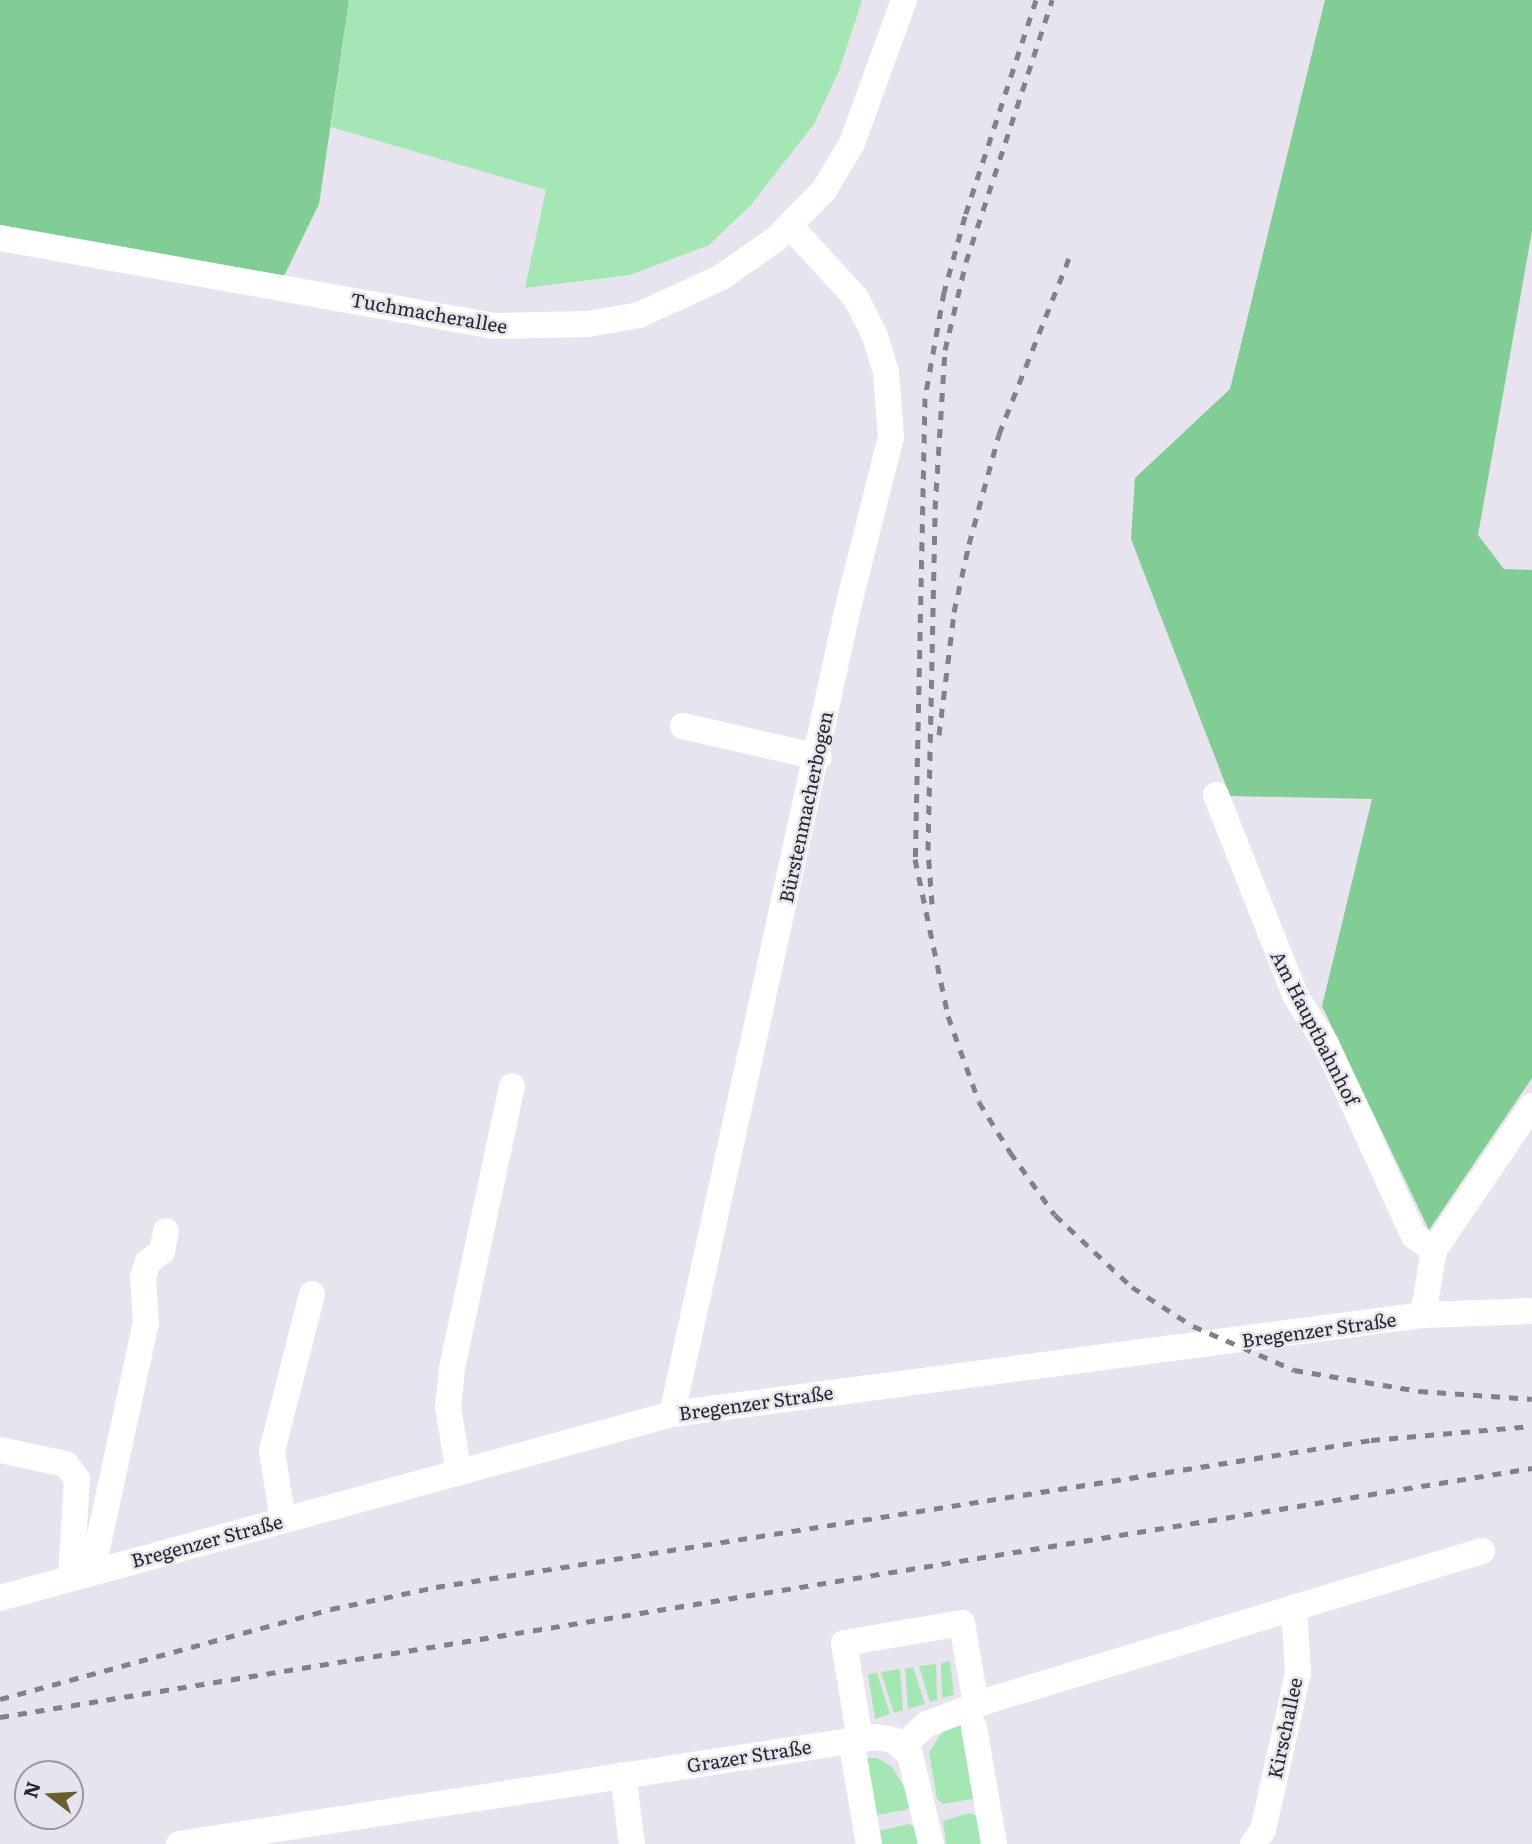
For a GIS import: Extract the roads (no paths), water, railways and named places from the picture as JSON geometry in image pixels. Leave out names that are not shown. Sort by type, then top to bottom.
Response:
[{"type":"street","name":"Tuchmacherallee","points":[[0,239],[494,326],[536,328],[639,315],[720,278],[790,226],[824,190],[852,143],[904,0]]},
{"type":"street","name":"Bürstenmacherbogen","points":[[672,1415],[891,437],[886,372],[875,336],[856,298],[790,226]]},
{"type":"street","points":[[683,726],[818,757]]},
{"type":"street","name":"Am Hauptbahnhof","points":[[1216,795],[1295,995],[1326,1044],[1414,1236],[1434,1250]]},
{"type":"street","points":[[459,1472],[448,1408],[452,1368],[512,1086]]},
{"type":"street","points":[[1423,1315],[1434,1250],[1532,1106]]},
{"type":"street","points":[[82,1575],[146,1323],[143,1277],[148,1262],[162,1251],[166,1231]]},
{"type":"street","points":[[283,1520],[272,1451],[312,1294]]},
{"type":"street","name":"Bregenzer Straße","points":[[0,1598],[672,1415],[1423,1315],[1532,1311]]},
{"type":"street","points":[[0,1450],[66,1464],[77,1479],[82,1575]]},
{"type":"street","points":[[932,1844],[916,1770],[902,1746],[927,1724],[975,1716],[1294,1607],[1482,1551]]},
{"type":"street","name":"Kirschallee","points":[[1253,1844],[1263,1830],[1298,1673],[1294,1607]]},
{"type":"street","points":[[869,1844],[844,1643],[962,1623],[995,1844]]},
{"type":"street","name":"Grazer Straße","points":[[181,1844],[623,1775],[855,1746],[886,1737],[902,1746]]},
{"type":"street","points":[[623,1775],[632,1844]]},
{"type":"railway","points":[[1036,0],[965,216],[944,292],[925,398],[915,859],[948,1016],[979,1102],[1010,1152],[1055,1215],[1132,1287],[1193,1326],[1294,1370],[1419,1391],[1532,1399]]},
{"type":"railway","points":[[932,904],[928,850],[935,509],[945,350],[966,262],[1052,0]]},
{"type":"railway","points":[[939,735],[954,612],[969,544],[999,434],[1070,256]]},
{"type":"railway","points":[[0,1699],[331,1609],[436,1587],[1371,1440],[1532,1426]]},
{"type":"railway","points":[[0,1717],[1532,1468]]}]
